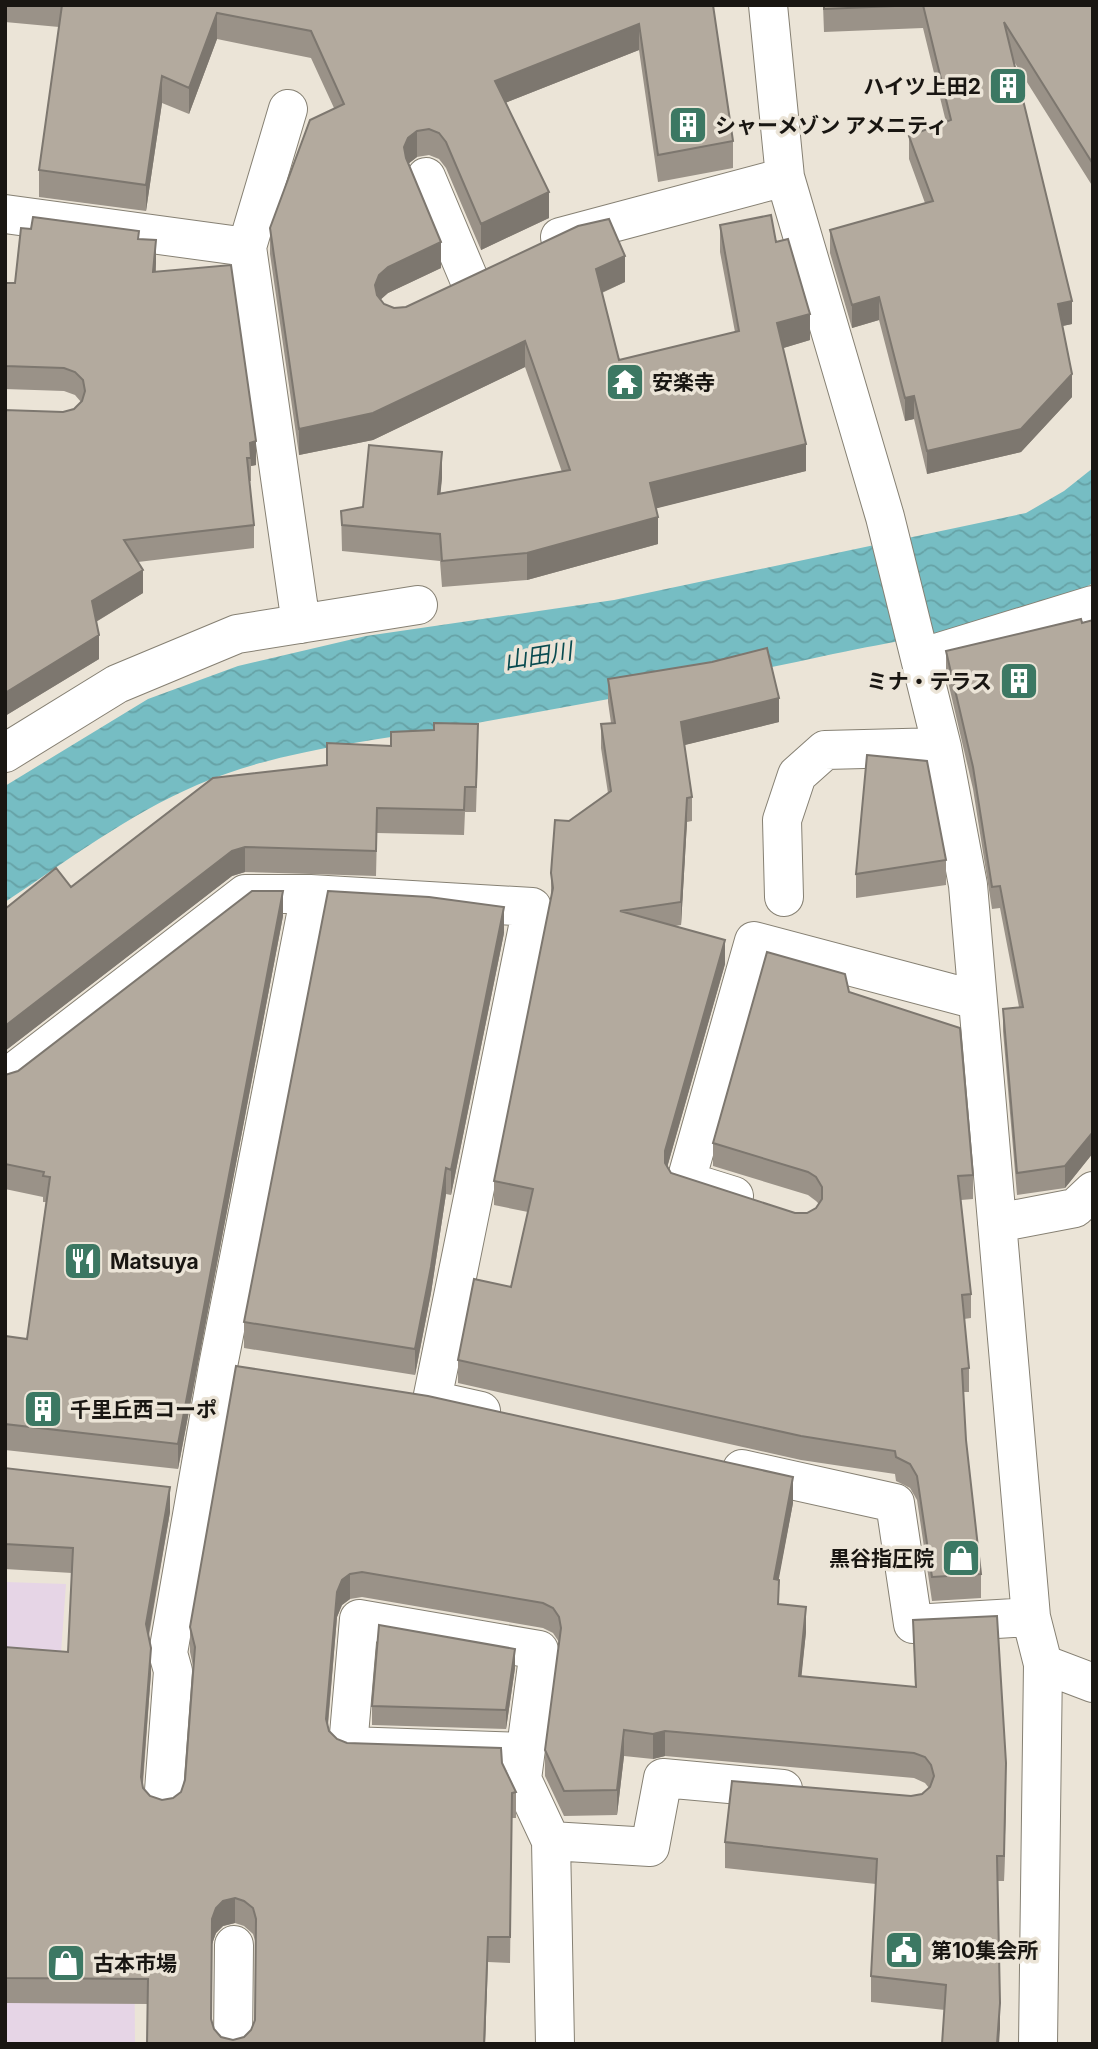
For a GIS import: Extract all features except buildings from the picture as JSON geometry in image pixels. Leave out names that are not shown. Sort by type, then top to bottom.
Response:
[{"type":"street","points":[[768,5],[785,177],[885,517],[942,747],[968,885],[1031,1617],[1043,1664],[1038,2044]]},
{"type":"street","points":[[288,109],[247,247],[301,624]]},
{"type":"street","points":[[426,177],[482,273],[433,296]]},
{"type":"street","points":[[533,250],[571,232],[785,177]]},
{"type":"street","points":[[5,214],[247,247]]},
{"type":"street","points":[[5,753],[117,684],[237,634],[418,605]]},
{"type":"street","points":[[920,658],[1093,605]]},
{"type":"street","points":[[784,897],[782,820],[797,775],[825,750],[942,747]]},
{"type":"street","points":[[5,1079],[245,894],[310,894],[532,906],[432,1400]]},
{"type":"street","points":[[163,1804],[173,1671],[168,1653],[218,1366],[310,894]]},
{"type":"street","points":[[763,1205],[686,1181],[754,941],[977,1000]]},
{"type":"street","points":[[997,1223],[1075,1208],[1093,1191]]},
{"type":"street","points":[[218,1366],[258,1373]]},
{"type":"street","points":[[392,1394],[514,1418]]},
{"type":"street","points":[[705,1461],[895,1503],[913,1624],[1031,1617]]},
{"type":"street","points":[[155,1489],[195,1493]]},
{"type":"street","points":[[525,1752],[348,1746],[359,1619],[539,1650],[522,1779],[551,1841],[555,2044]]},
{"type":"street","points":[[1043,1664],[1093,1682]]},
{"type":"street","points":[[551,1841],[650,1847],[663,1778],[815,1791]]},
{"type":"street","points":[[233,2044],[234,1945]]},
{"type":"shaded area","points":[[5,1582],[66,1584],[50,1805],[5,1803]]},
{"type":"shaded area","points":[[134,1911],[135,2044],[5,2044],[5,1912]]},
{"type":"water","name":"山田川","points":[[1093,468],[1093,583],[1066,597],[1002,619],[932,635],[593,702],[321,749],[258,764],[197,785],[147,810],[5,902],[5,786],[148,699],[238,666],[366,636],[614,600],[1026,513],[1064,491]]},
{"type":"place","name":"ハイツ上田2","points":[[1008,86]]},
{"type":"place","name":"シャーメゾン アメニティ","points":[[688,125]]},
{"type":"place","name":"安楽寺","points":[[625,382]]},
{"type":"place","name":"ミナ・テラス","points":[[1019,681]]},
{"type":"place","name":"Matsuya","points":[[83,1261]]},
{"type":"place","name":"千里丘西コーポ","points":[[43,1409]]},
{"type":"place","name":"黒谷指圧院","points":[[961,1558]]},
{"type":"place","name":"第10集会所","points":[[904,1950]]},
{"type":"place","name":"古本市場","points":[[66,1963]]}]
